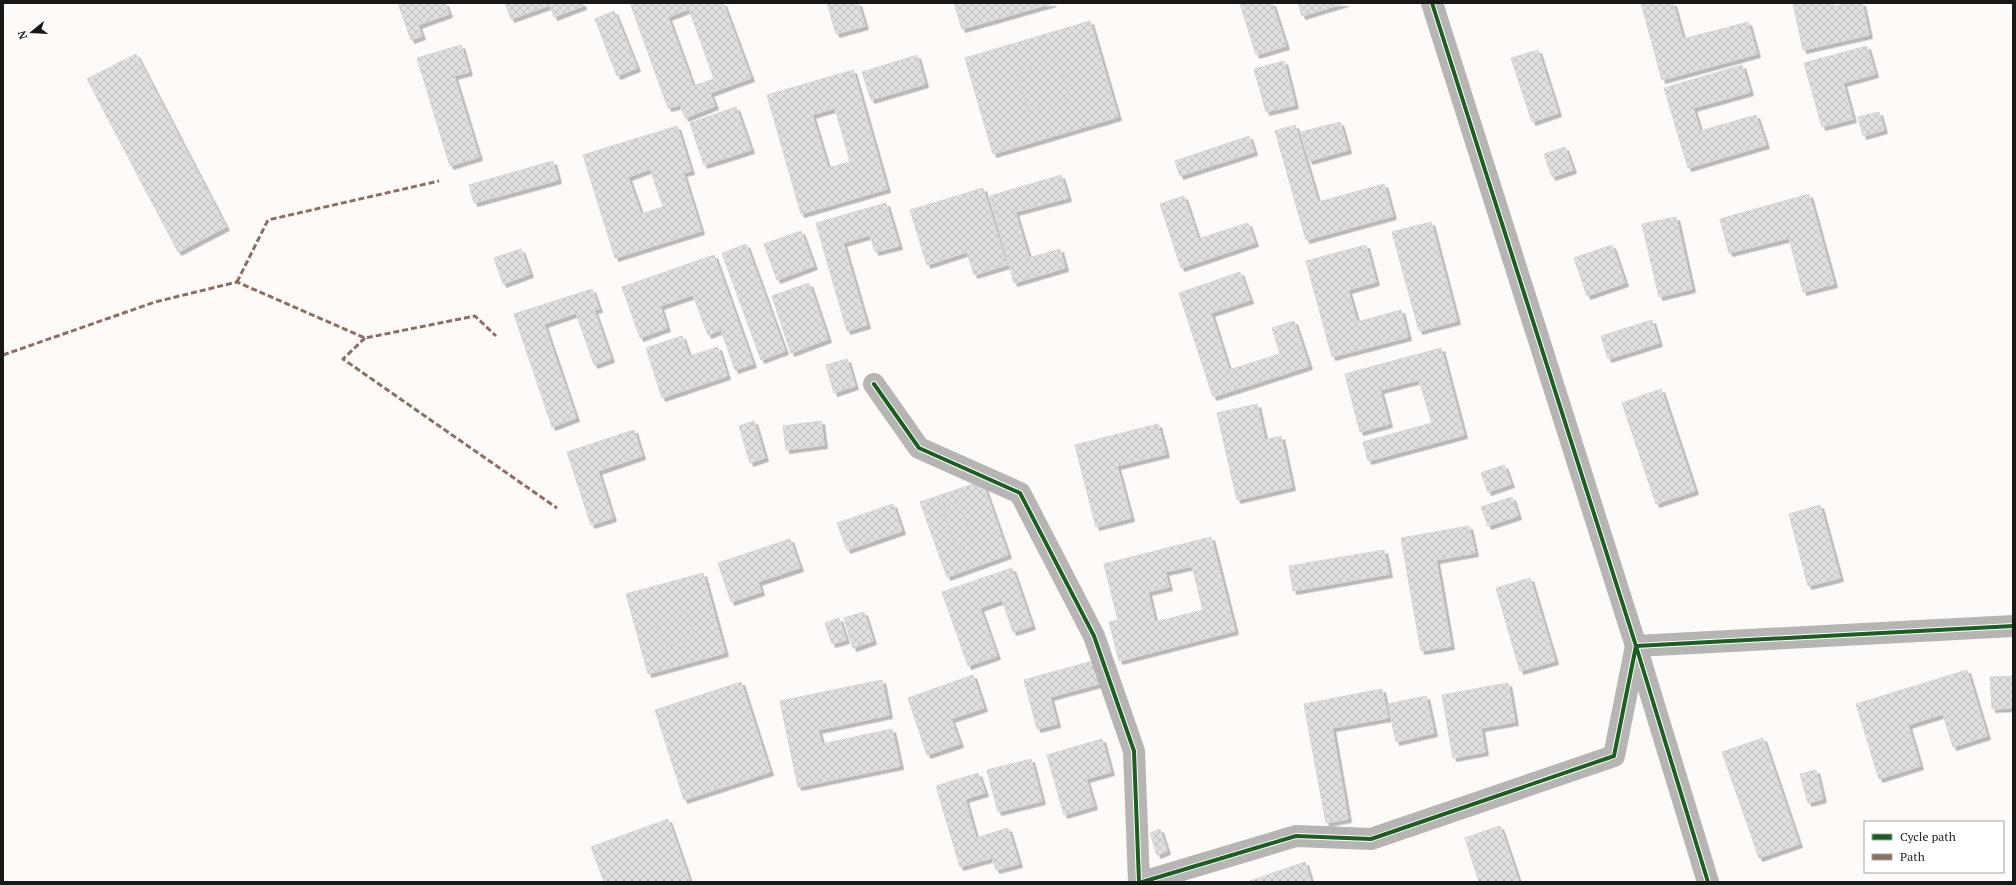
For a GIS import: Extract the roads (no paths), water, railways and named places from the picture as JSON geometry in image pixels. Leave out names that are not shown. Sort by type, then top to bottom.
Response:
[{"type":"street","points":[[1432,3],[1636,646],[1708,882]]},
{"type":"street","points":[[874,384],[918,448],[1020,493],[1094,636],[1134,751],[1139,882]]},
{"type":"street","points":[[1636,646],[2013,626]]},
{"type":"street","points":[[1142,882],[1296,836],[1371,839],[1614,756],[1636,646]]}]
